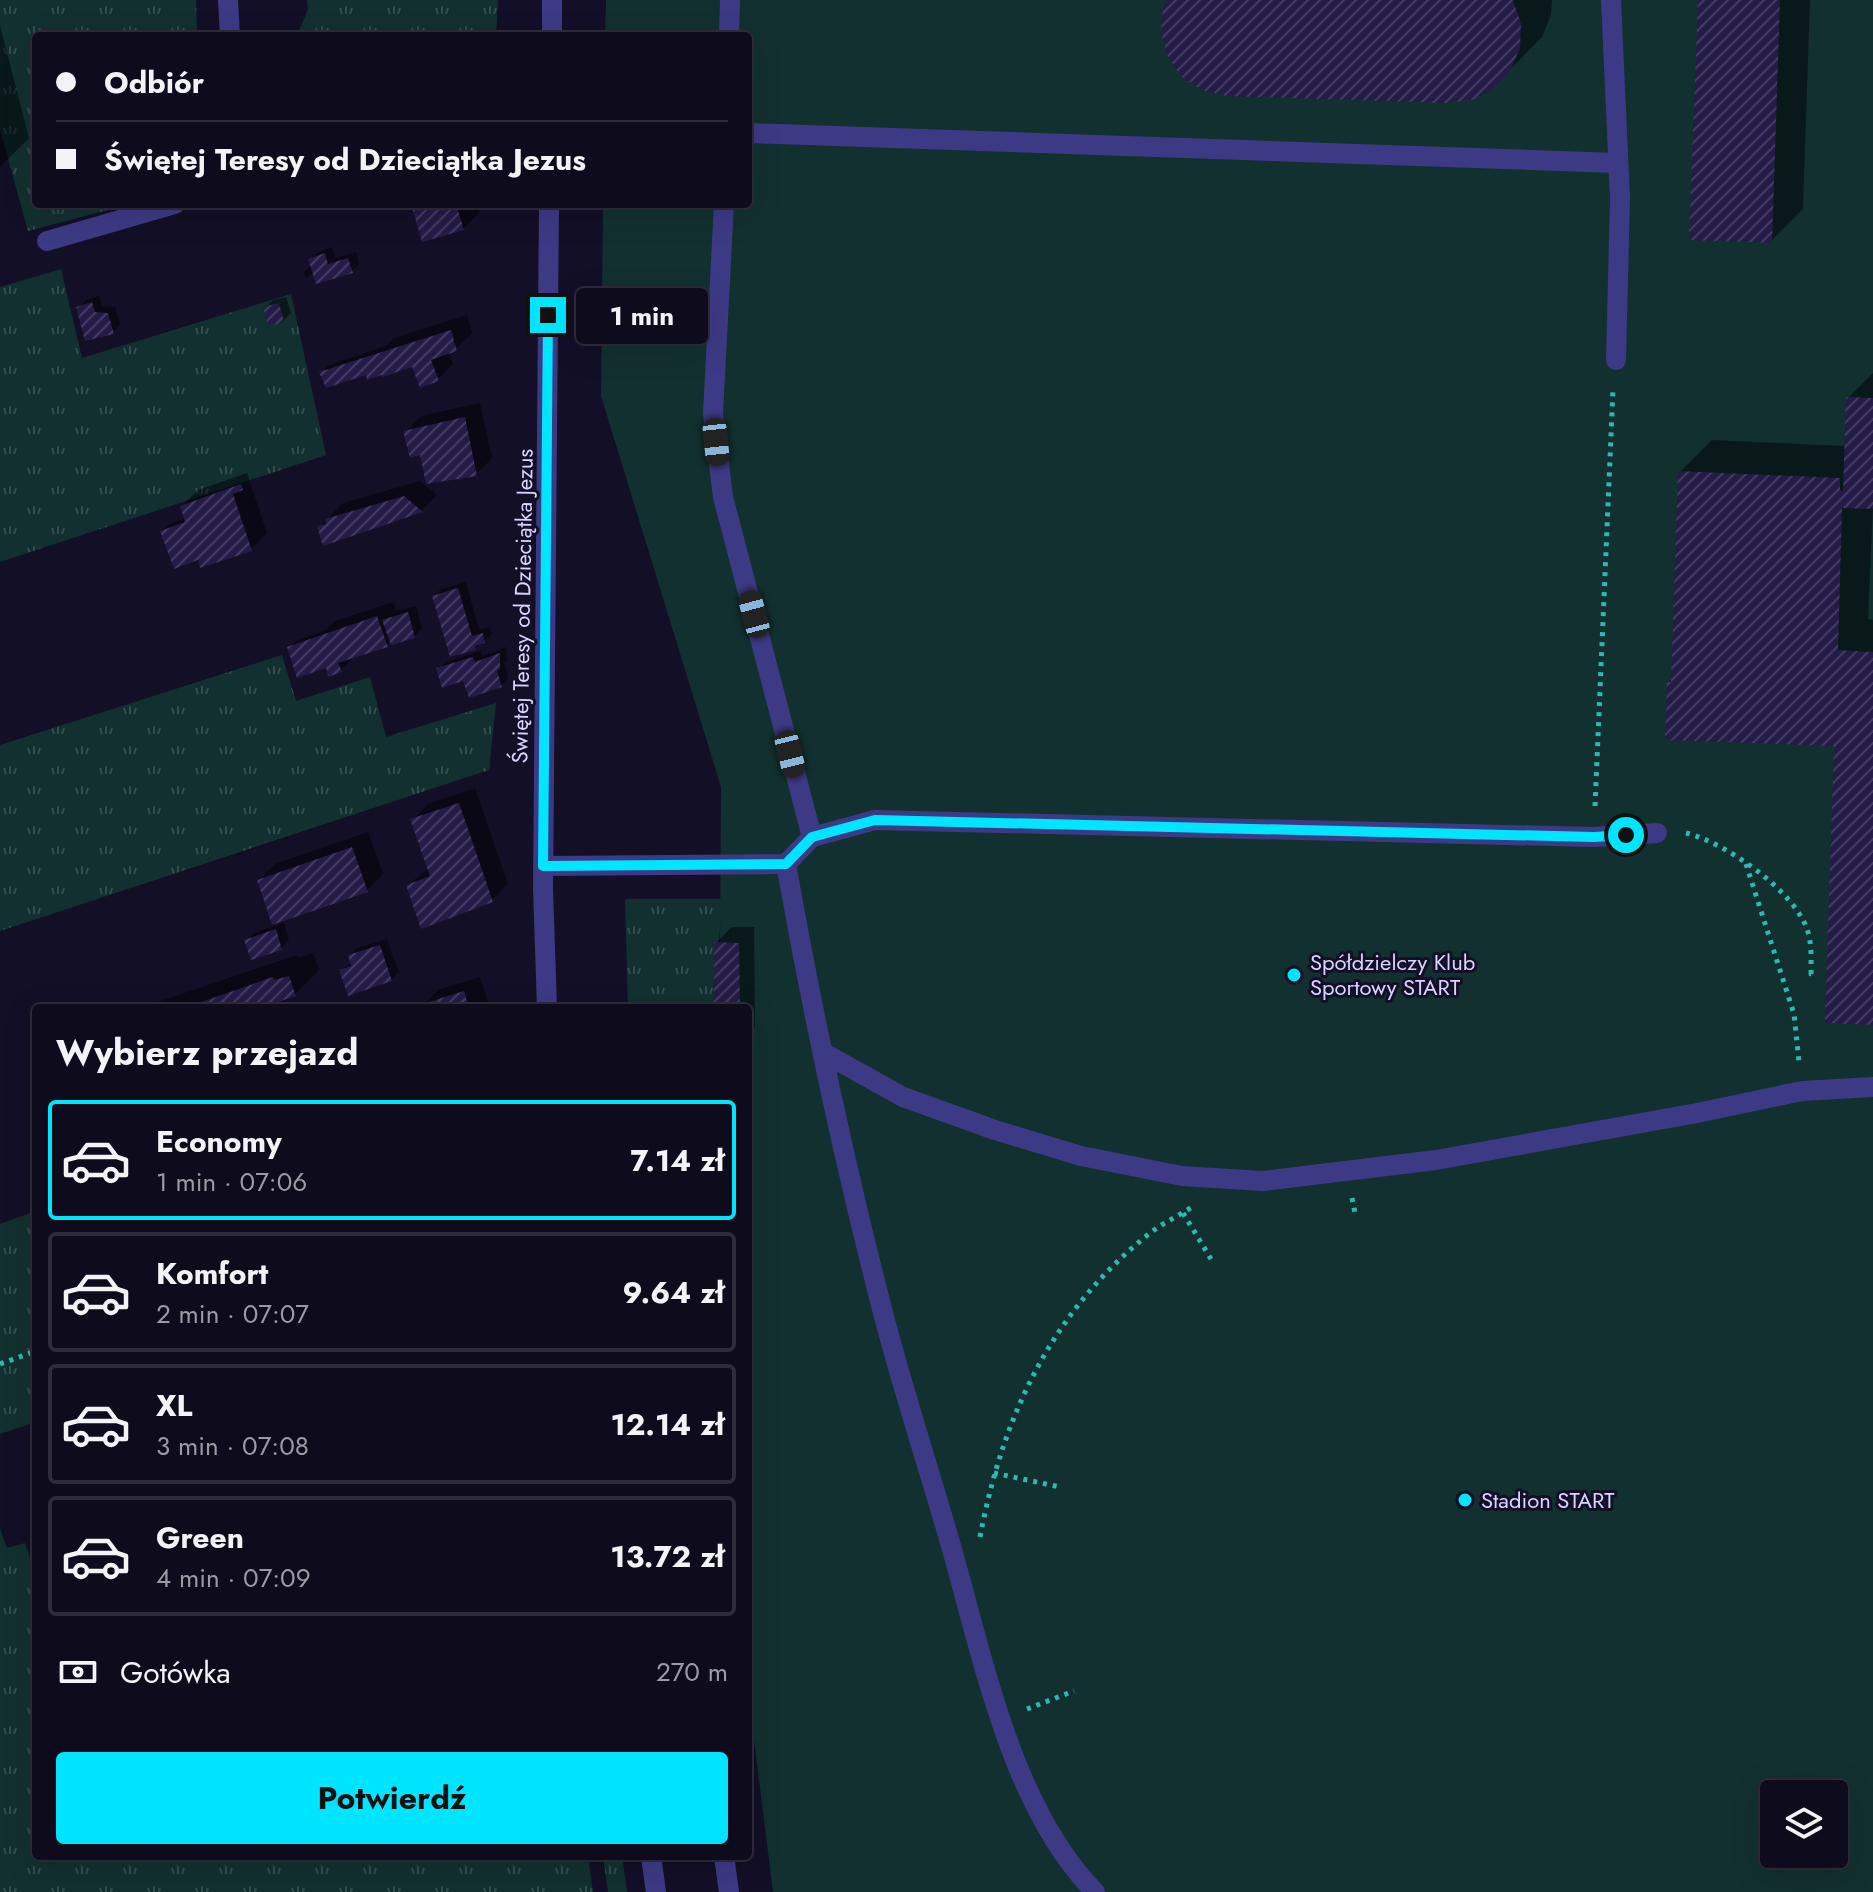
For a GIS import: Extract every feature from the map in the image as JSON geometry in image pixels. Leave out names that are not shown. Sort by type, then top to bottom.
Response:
[{"type":"street","points":[[228,0],[230,32]]},
{"type":"street","points":[[552,0],[552,32]]},
{"type":"street","points":[[729,32],[730,0]]},
{"type":"street","points":[[1611,0],[1620,198],[1616,360]]},
{"type":"street","points":[[752,133],[1617,163]]},
{"type":"street","points":[[47,241],[161,208]]},
{"type":"street","name":"Świętej Teresy od Dzieciątka Jezus","points":[[547,1004],[543,866],[549,208]]},
{"type":"street","points":[[724,208],[713,414],[723,497],[812,837]]},
{"type":"street","points":[[543,866],[786,864],[812,837],[875,820],[1594,837],[1657,833]]},
{"type":"street","points":[[786,864],[804,965],[880,1301],[1001,1719],[1023,1777],[1055,1841],[1095,1892]]},
{"type":"street","points":[[824,1053],[903,1097],[1081,1156],[1182,1176],[1263,1181],[1450,1158],[1802,1091],[1873,1087]]},
{"type":"street","points":[[652,1860],[656,1892]]},
{"type":"street","points":[[725,1860],[729,1892]]},
{"type":"path","points":[[1594,837],[1613,384]]},
{"type":"path","points":[[1657,833],[1696,835],[1715,841],[1746,861],[1782,894],[1802,920],[1810,940],[1811,974],[1817,974]]},
{"type":"path","points":[[1746,861],[1794,1014],[1802,1091]]},
{"type":"path","points":[[979,1550],[994,1473],[1012,1418],[1039,1362],[1069,1316],[1101,1279],[1151,1232],[1199,1202]]},
{"type":"path","points":[[1183,1213],[1211,1259]]},
{"type":"path","points":[[0,1364],[32,1352]]},
{"type":"path","points":[[994,1473],[1060,1487]]},
{"type":"path","points":[[1001,1719],[1074,1691]]},
{"type":"green space","points":[[0,0],[196,0],[197,32],[32,32],[32,208],[116,208],[28,231],[0,129]]},
{"type":"green space","points":[[307,0],[498,0],[496,32],[299,32],[308,9]]},
{"type":"green space","name":"Spółdzielczy Klub Sportowy START","points":[[606,0],[1873,0],[1873,1892],[773,1892],[752,1724],[752,1004],[714,1004],[714,942],[720,942],[721,787],[601,396],[603,208],[752,208],[752,32],[605,32]]},
{"type":"green space","points":[[61,269],[82,358],[291,294],[326,455],[0,562],[0,287]]},
{"type":"green space","points":[[282,655],[296,701],[370,677],[386,737],[496,703],[489,770],[0,931],[0,745]]},
{"type":"green space","points":[[625,899],[722,899],[714,1004],[628,1004]]},
{"type":"green space","points":[[32,1212],[32,1423],[0,1434],[0,1224]]},
{"type":"green space","points":[[0,1529],[7,1548],[25,1543],[32,1564],[32,1860],[589,1860],[593,1892],[0,1892]]},
{"type":"green space","points":[[604,1860],[623,1860],[627,1892],[608,1892]]},
{"type":"building","points":[[1166,0],[1513,0],[1521,24],[1520,48],[1510,71],[1494,89],[1472,100],[1446,103],[1226,96],[1202,90],[1182,77],[1168,57],[1161,34]]},
{"type":"building","points":[[1698,0],[1780,0],[1772,243],[1689,240]]},
{"type":"building","points":[[412,208],[457,208],[464,230],[422,242]]},
{"type":"building","points":[[325,253],[328,264],[348,258],[353,273],[316,284],[308,259]]},
{"type":"building","points":[[92,302],[95,312],[108,313],[114,334],[85,341],[76,307]]},
{"type":"building","points":[[279,303],[284,322],[268,326],[263,307]]},
{"type":"building","points":[[451,330],[457,351],[431,360],[439,381],[420,388],[412,367],[367,380],[366,375],[326,388],[319,372]]},
{"type":"building","points":[[1846,397],[1873,398],[1873,509],[1842,508],[1838,650],[1873,652],[1873,1025],[1825,1023],[1834,746],[1665,740],[1667,682],[1671,682],[1678,471],[1840,478],[1840,490],[1843,491]]},
{"type":"building","points":[[465,417],[477,476],[426,484],[420,455],[410,458],[403,431]]},
{"type":"building","points":[[241,484],[243,490],[233,494],[252,551],[200,568],[198,560],[174,569],[160,531],[185,522],[180,506]]},
{"type":"building","points":[[404,496],[423,512],[323,546],[317,526],[326,524],[325,519]]},
{"type":"building","points":[[458,588],[472,636],[483,633],[485,643],[475,646],[476,650],[450,657],[432,596]]},
{"type":"building","points":[[408,612],[415,638],[391,645],[382,620]]},
{"type":"building","points":[[377,616],[388,647],[338,663],[342,672],[328,677],[326,668],[297,678],[287,647]]},
{"type":"building","points":[[500,653],[500,669],[497,671],[502,687],[469,698],[463,681],[442,688],[436,668],[473,657],[475,662]]},
{"type":"building","points":[[459,803],[493,902],[421,929],[406,885],[430,876],[410,819]]},
{"type":"building","points":[[352,847],[368,892],[272,925],[257,880]]},
{"type":"building","points":[[276,929],[282,950],[251,960],[244,940]]},
{"type":"building","points":[[714,942],[739,943],[740,1004],[714,1004]]},
{"type":"building","points":[[380,945],[392,981],[348,996],[339,970],[351,966],[348,955]]},
{"type":"building","points":[[289,976],[296,996],[281,1001],[282,1004],[195,1004],[273,977],[274,980]]},
{"type":"building","points":[[464,991],[468,1004],[422,1004]]},
{"type":"place","name":"Spółdzielczy Klub Sportowy START","points":[[1294,975]]},
{"type":"place","name":"Stadion START","points":[[1465,1500]]},
{"type":"route","points":[[548,315],[543,866],[786,864],[812,837],[875,820],[1160,829],[1594,837],[1626,835]]}]
